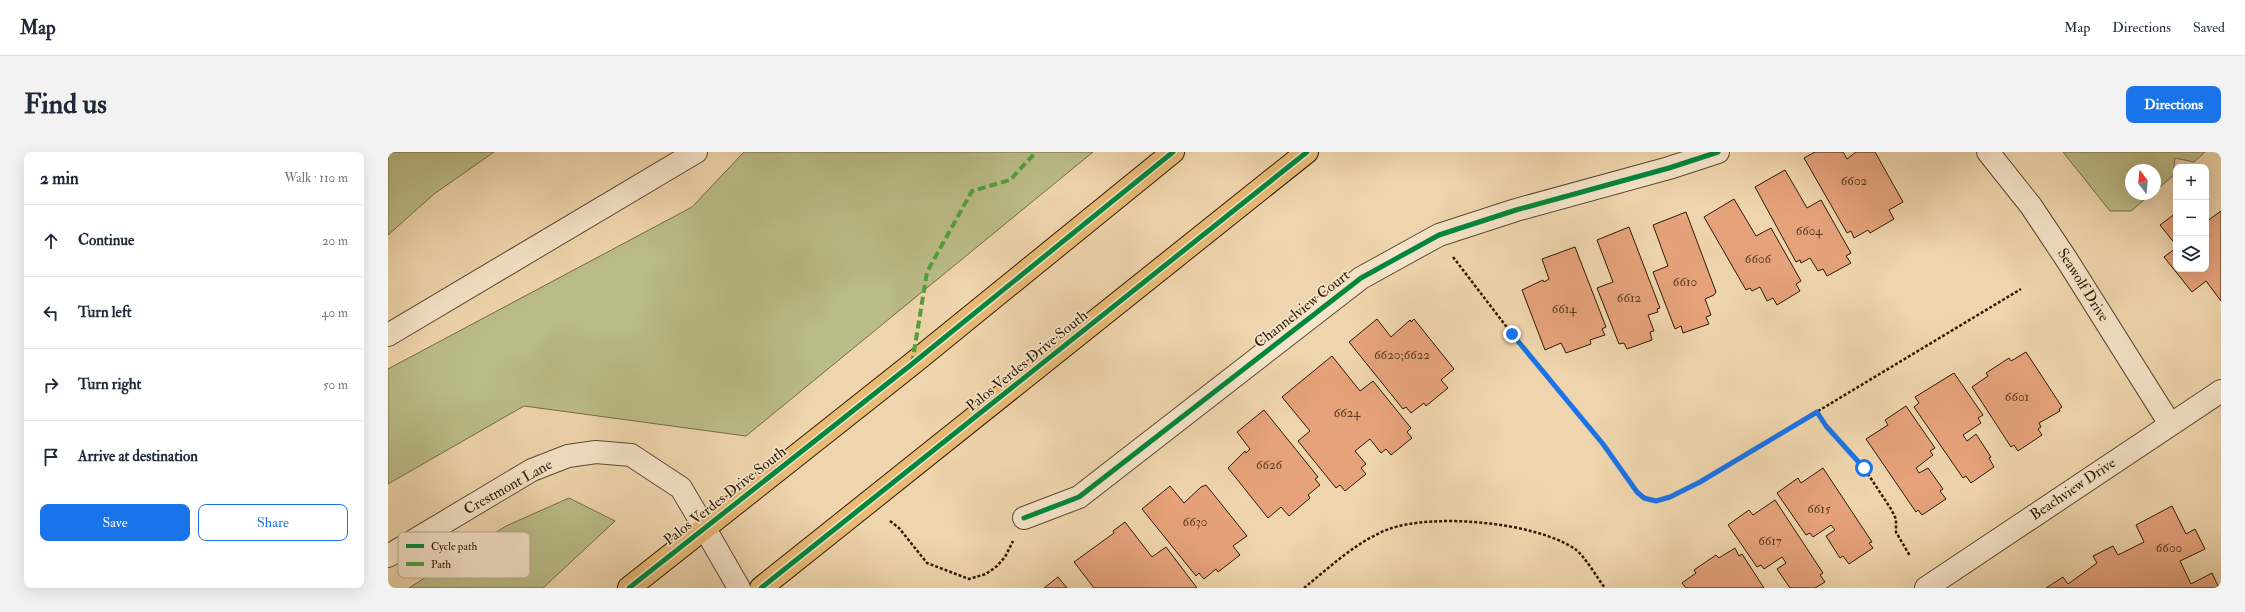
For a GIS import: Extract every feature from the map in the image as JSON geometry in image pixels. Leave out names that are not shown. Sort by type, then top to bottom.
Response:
[{"type":"main road","name":"Palos Verdes Drive South","points":[[628,588],[912,364],[1173,152]]},
{"type":"main road","name":"Palos Verdes Drive South","points":[[761,588],[1307,152]]},
{"type":"street","points":[[388,335],[696,152]]},
{"type":"street","name":"Channelview Court","points":[[1024,518],[1079,497],[1361,278],[1439,235],[1516,210],[1669,168],[1718,152]]},
{"type":"street","name":"Seawolf Drive","points":[[1988,152],[2031,206],[2067,260],[2170,424]]},
{"type":"street","name":"Beachview Drive","points":[[1926,588],[2221,391]]},
{"type":"street","name":"Crestmont Lane","points":[[428,532],[532,470],[568,456],[596,452],[630,455],[681,488],[739,588]]},
{"type":"street","name":"Crestmont Lane","points":[[388,556],[398,550]]},
{"type":"path","points":[[1459,266],[1603,444],[1637,492],[1644,498],[1656,501],[1670,497],[1700,482],[2021,289]]},
{"type":"path","points":[[1817,412],[1826,426],[1864,468],[1891,508],[1896,519],[1896,532],[1910,556]]},
{"type":"path","points":[[890,521],[899,528],[926,563],[969,579],[986,574],[997,566]]},
{"type":"path","points":[[1304,588],[1360,544],[1389,529],[1421,522],[1472,522],[1524,530],[1556,538],[1577,550],[1605,588]]},
{"type":"green space","points":[[388,152],[494,152],[434,194],[388,235]]},
{"type":"green space","points":[[744,152],[1093,152],[746,436],[524,406],[388,484],[388,369],[692,207]]},
{"type":"green space","points":[[2063,152],[2205,152],[2194,162],[2175,158],[2174,164],[2173,164],[2173,176],[2161,186],[2161,164],[2125,164],[2125,200],[2144,200],[2131,211],[2110,211]]},
{"type":"green space","points":[[569,498],[615,521],[543,588],[409,588],[425,578],[530,578],[530,532],[497,532],[506,526]]},
{"type":"building","points":[[1815,152],[1843,152],[1847,159],[1856,152],[1875,152],[1903,202],[1889,210],[1894,219],[1870,233],[1868,230],[1854,238],[1851,231],[1847,233],[1804,158]]},
{"type":"building","points":[[1785,170],[1807,208],[1821,200],[1851,253],[1846,256],[1851,263],[1827,276],[1823,269],[1818,271],[1810,258],[1801,263],[1800,260],[1796,262],[1755,187]]},
{"type":"building","points":[[1734,199],[1756,236],[1771,228],[1801,281],[1796,284],[1800,291],[1777,305],[1773,298],[1767,301],[1760,287],[1752,291],[1750,288],[1746,290],[1704,217]]},
{"type":"building","points":[[2221,211],[2221,301],[2206,281],[2192,292],[2176,272],[2209,272],[2209,220]]},
{"type":"building","points":[[1686,212],[1716,292],[1714,295],[1705,299],[1711,315],[1706,317],[1709,324],[1683,333],[1681,326],[1675,329],[1653,272],[1668,266],[1653,225]]},
{"type":"building","points":[[2173,215],[2173,241],[2160,225]]},
{"type":"building","points":[[1629,227],[1660,308],[1657,309],[1658,312],[1648,315],[1654,331],[1650,332],[1652,340],[1627,349],[1624,343],[1619,344],[1597,288],[1613,282],[1597,240]]},
{"type":"building","points":[[1575,247],[1606,327],[1602,329],[1605,335],[1590,340],[1591,344],[1566,353],[1561,343],[1545,350],[1522,290],[1543,280],[1544,282],[1549,279],[1542,259]]},
{"type":"building","points":[[2173,250],[2173,268],[2164,257]]},
{"type":"building","points":[[1377,319],[1391,337],[1410,320],[1411,322],[1414,319],[1454,369],[1441,380],[1448,388],[1426,406],[1424,403],[1411,413],[1406,407],[1403,409],[1349,342]]},
{"type":"building","points":[[2026,352],[2062,407],[2059,409],[2060,411],[2039,423],[2041,427],[2038,429],[2042,435],[2018,451],[2014,445],[2011,447],[1972,387],[1988,376],[1986,373],[2009,358],[2011,361]]},
{"type":"building","points":[[1332,356],[1360,391],[1373,381],[1411,428],[1407,432],[1412,438],[1391,455],[1386,449],[1381,453],[1370,439],[1355,451],[1366,464],[1361,468],[1366,474],[1345,491],[1340,485],[1336,488],[1298,441],[1310,431],[1282,397]]},
{"type":"building","points":[[1954,373],[1983,415],[1978,418],[1981,423],[1963,435],[1967,441],[1976,434],[1991,457],[1989,458],[1994,467],[1971,483],[1966,476],[1963,478],[1914,407],[1919,403],[1915,397]]},
{"type":"building","points":[[1906,406],[1935,448],[1930,451],[1933,455],[1916,468],[1919,473],[1928,468],[1943,489],[1940,491],[1946,499],[1922,515],[1918,510],[1916,512],[1866,439],[1888,425],[1885,420]]},
{"type":"building","points":[[1264,410],[1318,477],[1315,479],[1320,485],[1308,495],[1310,498],[1289,516],[1281,507],[1268,518],[1228,468],[1245,451],[1246,453],[1250,449],[1237,432]]},
{"type":"building","points":[[1823,468],[1872,542],[1869,543],[1873,548],[1849,564],[1843,556],[1840,558],[1826,536],[1835,530],[1831,525],[1813,537],[1810,533],[1806,535],[1777,493],[1798,478],[1801,483]]},
{"type":"building","points":[[1206,485],[1247,536],[1233,546],[1240,555],[1218,572],[1216,569],[1204,579],[1199,573],[1196,576],[1142,509],[1170,486],[1184,503],[1201,487]]},
{"type":"building","points":[[1775,500],[1823,573],[1820,575],[1825,582],[1815,588],[1790,588],[1777,569],[1786,563],[1782,557],[1764,569],[1761,565],[1757,567],[1728,525],[1749,510],[1753,515]]},
{"type":"building","points":[[2172,506],[2186,534],[2195,529],[2205,549],[2180,561],[2191,584],[2212,573],[2219,588],[2046,588],[2063,577],[2068,584],[2097,563],[2093,556],[2113,546],[2118,555],[2144,542],[2136,525]]},
{"type":"building","points":[[1125,522],[1152,557],[1166,547],[1197,588],[1094,588],[1074,562],[1114,533],[1113,531]]},
{"type":"building","points":[[1735,548],[1739,556],[1742,554],[1764,588],[1686,588],[1682,583],[1696,573],[1694,570],[1716,555],[1719,558]]},
{"type":"building","points":[[1058,577],[1067,588],[1044,588]]},
{"type":"marked path","points":[[912,364],[927,272],[972,191],[1010,180],[1036,152]]},
{"type":"cycle path","points":[[629,588],[912,364],[1173,152]]},
{"type":"cycle path","points":[[761,588],[1307,152]]},
{"type":"cycle path","points":[[1024,518],[1079,497],[1361,278],[1439,235],[1516,210],[1669,168],[1718,152]]},
{"type":"route","points":[[1512,334],[1603,444],[1637,492],[1644,498],[1656,501],[1670,497],[1700,482],[1817,412],[1826,426],[1864,468]]}]
